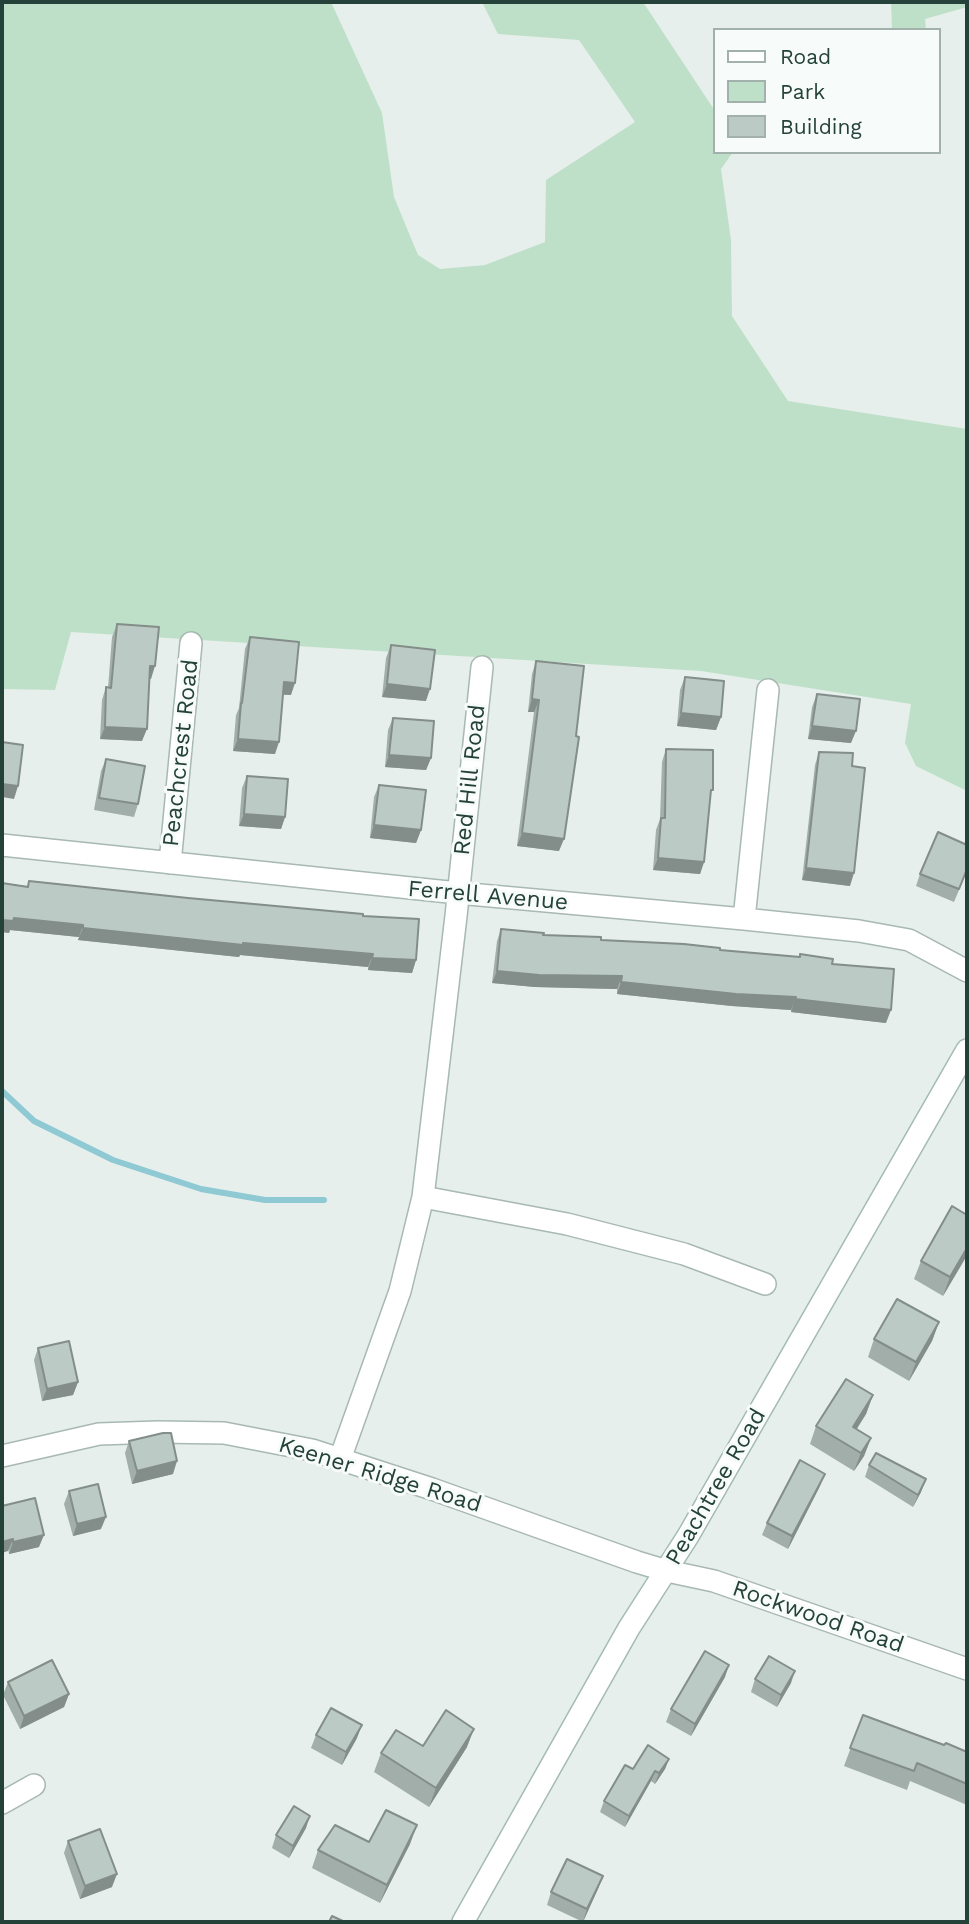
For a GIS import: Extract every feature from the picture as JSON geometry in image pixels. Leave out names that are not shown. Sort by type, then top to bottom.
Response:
[{"type":"street","name":"Peachcrest Road","points":[[170,863],[191,643]]},
{"type":"street","name":"Red Hill Road","points":[[340,1459],[400,1291],[423,1197],[482,667]]},
{"type":"street","points":[[744,919],[768,690]]},
{"type":"street","name":"Ferrell Avenue","points":[[2,845],[859,932],[909,940],[967,971]]},
{"type":"street","name":"Peachtree Road","points":[[463,1922],[629,1628],[667,1571],[967,1050]]},
{"type":"street","points":[[423,1197],[567,1224],[684,1254],[765,1284]]},
{"type":"street","name":"Keener Ridge Road","points":[[2,1456],[99,1434],[224,1433],[313,1450],[667,1571]]},
{"type":"street","name":"Rockwood Road","points":[[667,1571],[714,1581],[967,1669]]},
{"type":"street","points":[[2,1803],[34,1785]]},
{"type":"green space","points":[[2,2],[331,2],[382,113],[394,197],[418,255],[440,269],[485,265],[545,242],[546,180],[635,122],[579,40],[498,34],[482,2],[643,2],[713,108],[713,154],[732,154],[721,169],[731,240],[732,316],[788,401],[967,429],[967,791],[916,766],[905,743],[911,704],[701,671],[71,632],[55,690],[2,689]]},
{"type":"green space","points":[[891,2],[967,2],[967,7],[925,19],[926,28],[892,28]]},
{"type":"building","points":[[117,624],[159,627],[155,666],[150,666],[147,729],[105,727],[106,687],[111,688]]},
{"type":"building","points":[[250,637],[299,642],[295,683],[284,682],[279,742],[238,739]]},
{"type":"building","points":[[391,645],[435,650],[430,689],[387,684]]},
{"type":"building","points":[[536,661],[584,666],[576,736],[579,737],[564,839],[522,833],[539,700],[532,699]]},
{"type":"building","points":[[685,677],[724,681],[721,717],[681,713]]},
{"type":"building","points":[[817,694],[860,699],[856,731],[812,726]]},
{"type":"building","points":[[393,718],[434,721],[431,758],[389,755]]},
{"type":"building","points":[[2,742],[23,745],[18,786],[2,784]]},
{"type":"building","points":[[666,749],[713,750],[713,790],[704,862],[658,858],[661,818],[665,818]]},
{"type":"building","points":[[819,752],[853,753],[852,766],[865,768],[854,873],[806,868]]},
{"type":"building","points":[[106,759],[145,766],[138,804],[99,798]]},
{"type":"building","points":[[247,776],[288,779],[285,817],[244,814]]},
{"type":"building","points":[[379,785],[426,790],[421,830],[374,825]]},
{"type":"building","points":[[938,832],[967,845],[967,869],[959,889],[920,874]]},
{"type":"building","points":[[29,881],[363,916],[419,919],[416,960],[372,958],[373,954],[243,945],[14,918],[13,921],[2,920],[2,883],[28,887]]},
{"type":"building","points":[[501,929],[544,933],[543,935],[601,937],[601,940],[684,944],[800,957],[800,954],[833,959],[832,964],[894,969],[891,1010],[795,999],[796,997],[736,994],[621,982],[622,976],[539,975],[497,971]]},
{"type":"building","points":[[952,1206],[967,1215],[967,1248],[950,1277],[921,1261]]},
{"type":"building","points":[[897,1299],[939,1322],[916,1362],[874,1339]]},
{"type":"building","points":[[69,1341],[78,1382],[47,1389],[38,1348]]},
{"type":"building","points":[[846,1379],[873,1395],[853,1427],[871,1438],[861,1453],[816,1426]]},
{"type":"building","points":[[171,1433],[177,1461],[137,1471],[129,1441]]},
{"type":"building","points":[[876,1453],[926,1479],[918,1495],[869,1465]]},
{"type":"building","points":[[800,1460],[825,1474],[792,1536],[767,1523]]},
{"type":"building","points":[[98,1484],[106,1517],[77,1524],[69,1491]]},
{"type":"building","points":[[35,1498],[44,1535],[2,1542],[2,1506]]},
{"type":"building","points":[[705,1651],[729,1665],[695,1724],[671,1709]]},
{"type":"building","points":[[769,1656],[795,1671],[781,1695],[755,1679]]},
{"type":"building","points":[[52,1660],[69,1694],[24,1716],[8,1682]]},
{"type":"building","points":[[331,1708],[362,1725],[346,1752],[316,1735]]},
{"type":"building","points":[[446,1710],[474,1729],[436,1788],[381,1753],[396,1730],[423,1746]]},
{"type":"building","points":[[863,1715],[967,1752],[967,1784],[917,1763],[914,1771],[850,1748]]},
{"type":"building","points":[[648,1745],[669,1759],[659,1773],[655,1771],[629,1816],[604,1801],[625,1765],[633,1769]]},
{"type":"building","points":[[294,1806],[310,1816],[293,1846],[276,1835]]},
{"type":"building","points":[[386,1810],[417,1825],[387,1885],[318,1850],[335,1825],[369,1842]]},
{"type":"building","points":[[100,1829],[117,1874],[85,1886],[68,1841]]},
{"type":"building","points":[[567,1859],[603,1876],[587,1909],[551,1892]]},
{"type":"building","points":[[332,1916],[345,1922],[329,1922]]},
{"type":"waterway","points":[[2,1091],[34,1121],[113,1160],[201,1189],[265,1200],[324,1200]]}]
